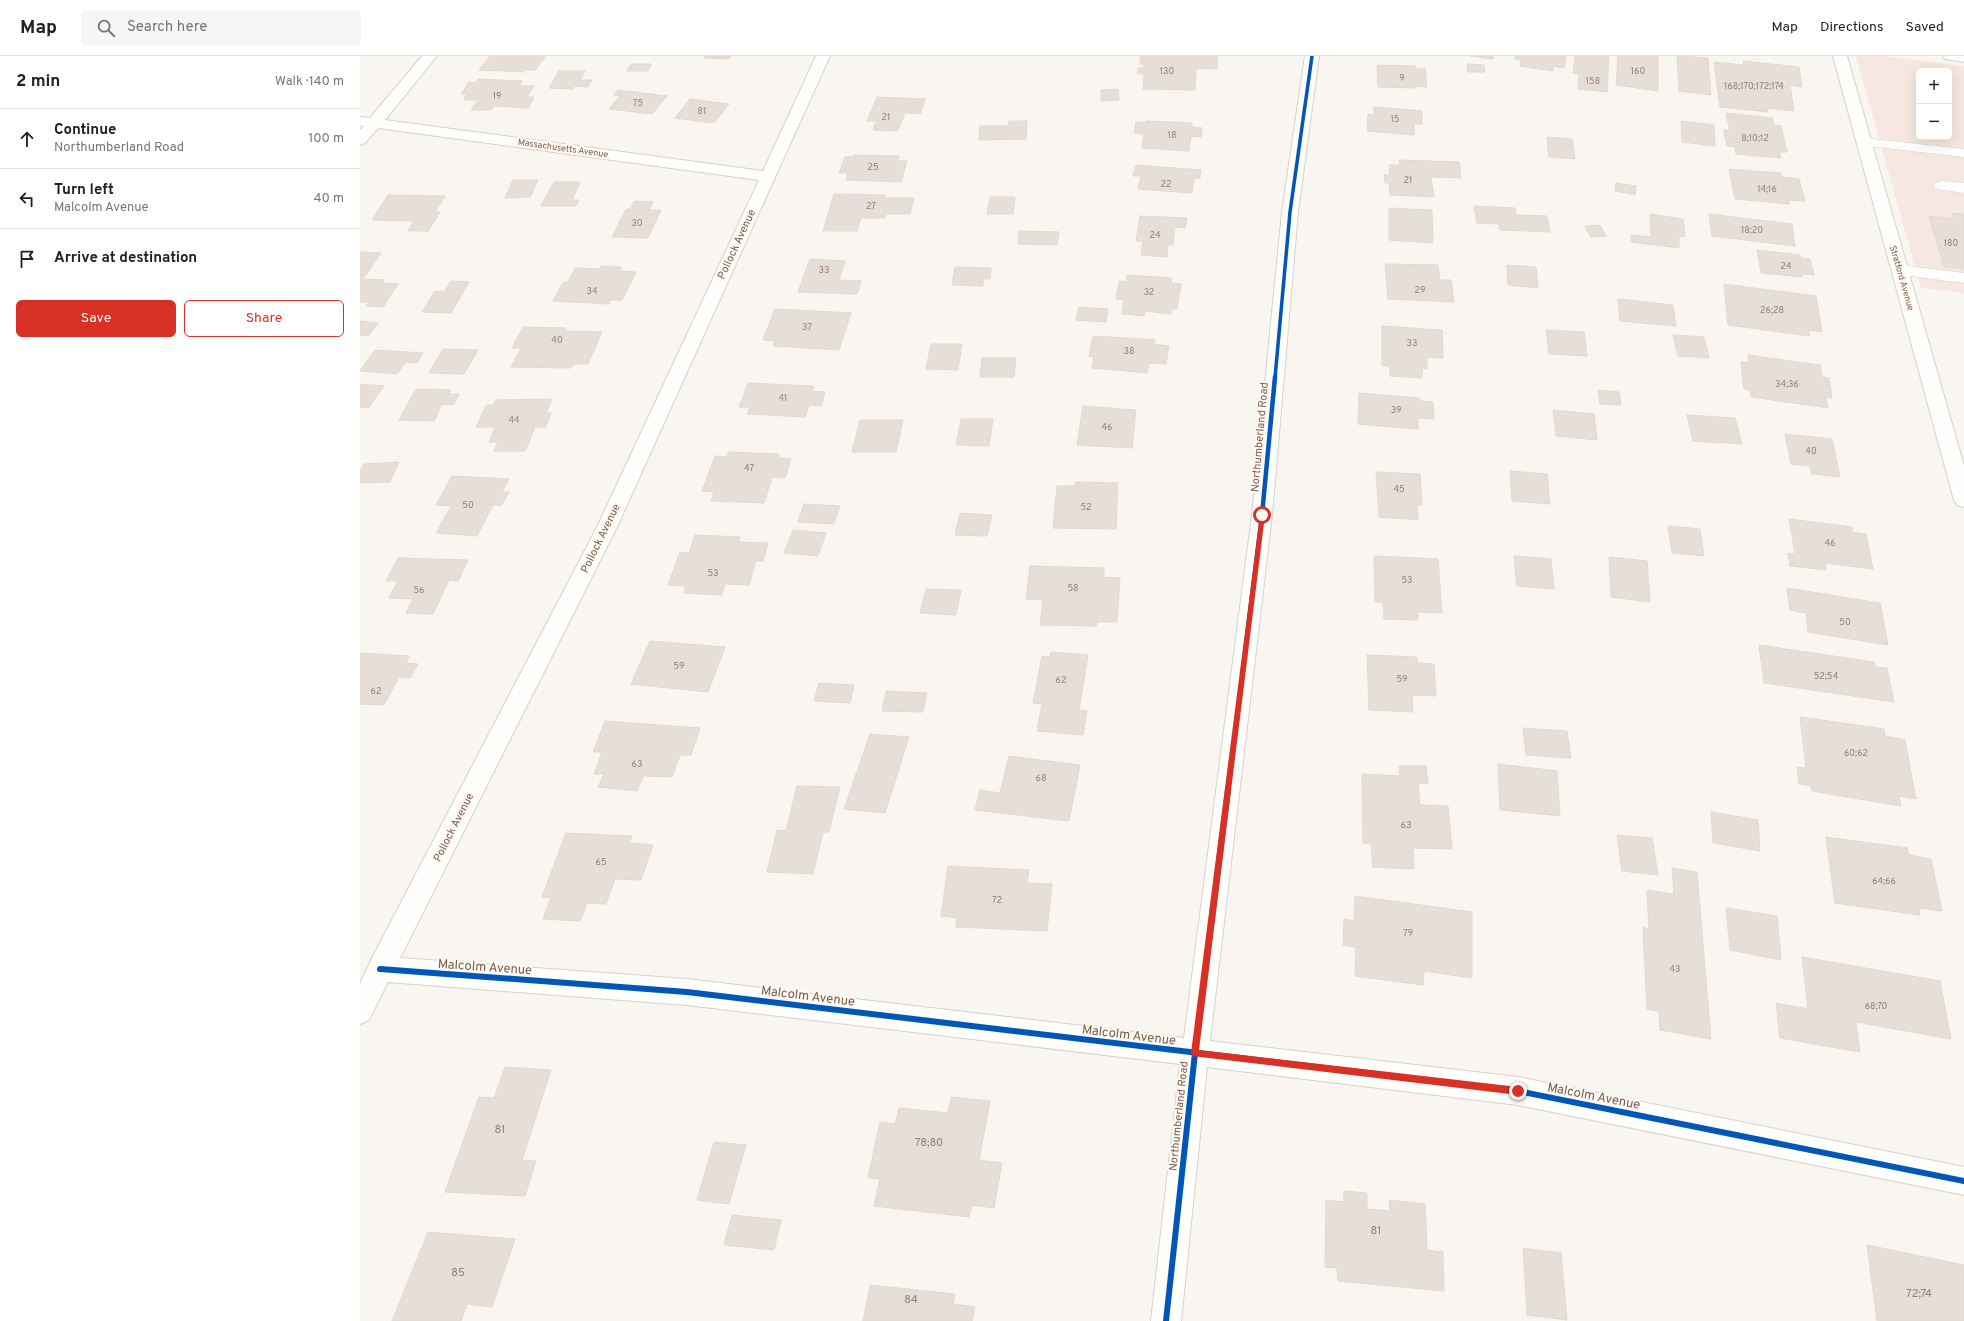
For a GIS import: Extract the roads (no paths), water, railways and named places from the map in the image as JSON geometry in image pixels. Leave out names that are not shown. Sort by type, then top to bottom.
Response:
[{"type":"street","points":[[360,140],[367,121],[430,56]]},
{"type":"street","name":"Pollock Avenue","points":[[360,1011],[606,527],[823,56]]},
{"type":"street","name":"Northumberland Road","points":[[1166,1321],[1195,1053],[1262,515],[1290,212],[1312,56]]},
{"type":"street","name":"Stratford Avenue","points":[[1840,56],[1964,500]]},
{"type":"street","points":[[1950,56],[1964,58]]},
{"type":"street","name":"Massachusetts Avenue","points":[[367,121],[767,176]]},
{"type":"street","name":"Malcolm Avenue","points":[[380,970],[687,992],[1518,1091],[1964,1181]]},
{"type":"lane","points":[[1864,142],[1964,153]]},
{"type":"lane","points":[[1941,186],[1964,188]]},
{"type":"lane","points":[[1900,270],[1964,278]]}]
